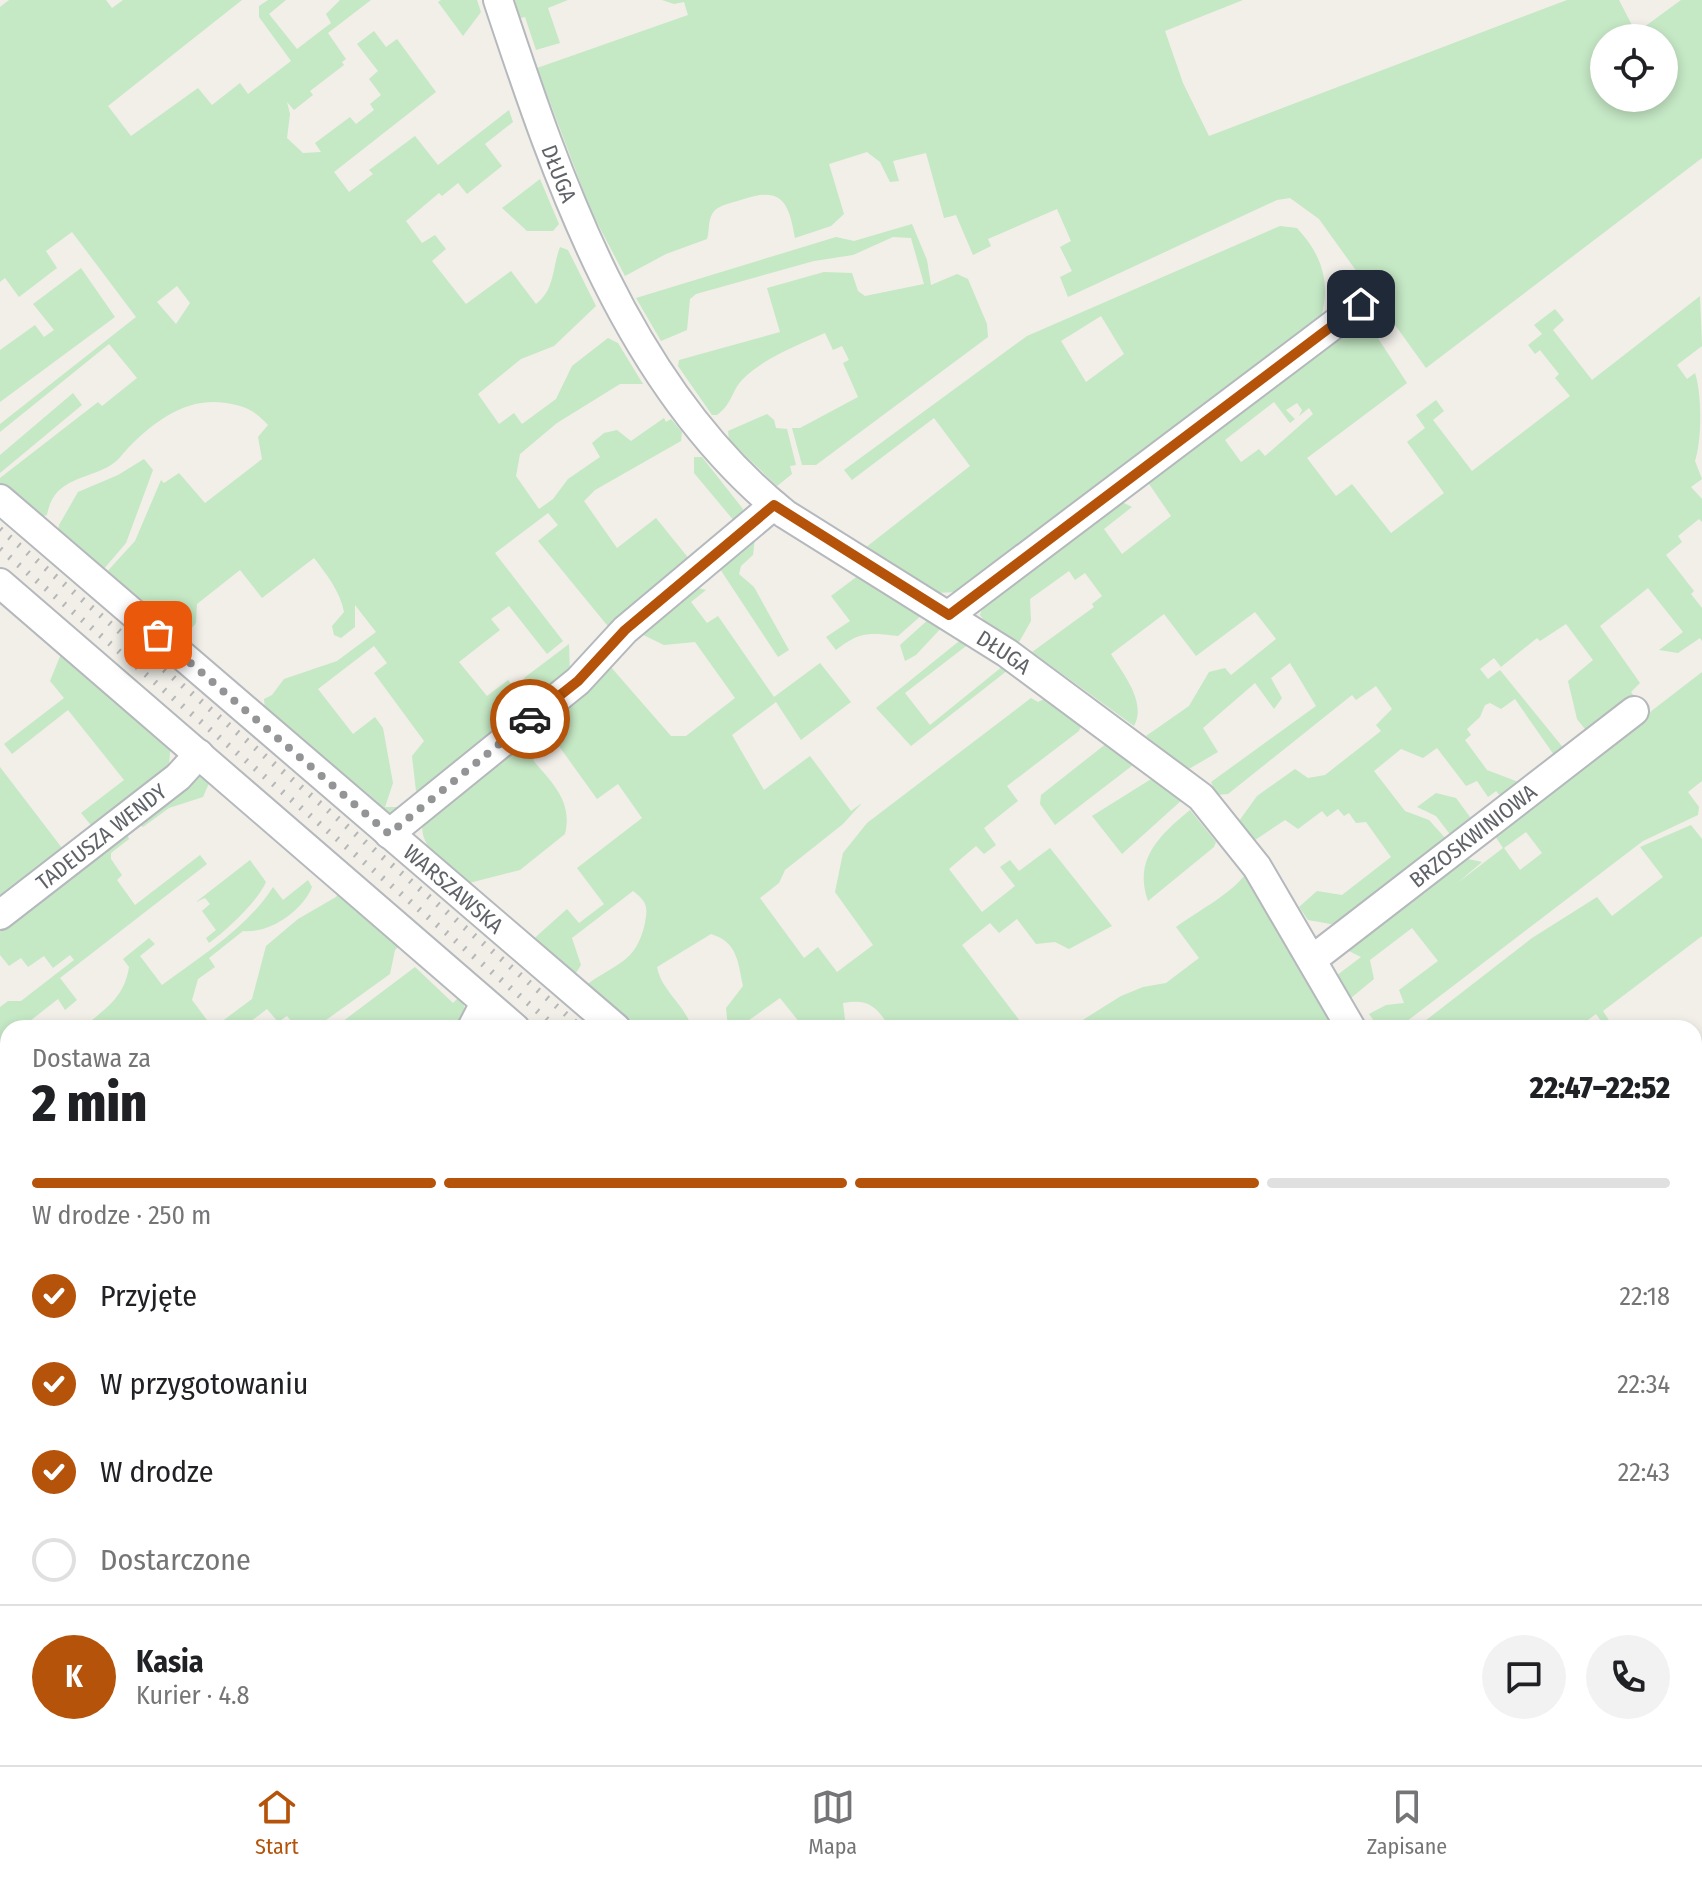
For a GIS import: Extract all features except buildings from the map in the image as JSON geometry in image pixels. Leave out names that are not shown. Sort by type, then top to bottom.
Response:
[{"type":"street","name":"DŁUGA","points":[[498,0],[572,208],[622,310],[661,374],[705,434],[774,505],[1033,671],[1201,797],[1242,845],[1313,959],[1347,1020]]},
{"type":"street","points":[[949,615],[1361,304]]},
{"type":"street","name":"WARSZAWSKA","points":[[0,499],[607,1020]]},
{"type":"street","points":[[389,834],[578,681],[625,630],[774,505]]},
{"type":"street","points":[[0,583],[505,1020]]},
{"type":"street","name":"BRZOSKWINIOWA","points":[[1313,959],[1634,711]]},
{"type":"street","name":"TADEUSZA WENDY","points":[[0,915],[178,777],[199,754]]},
{"type":"street","points":[[476,1020],[485,1003]]},
{"type":"green space","points":[[9,0],[106,0],[112,8],[123,0],[242,0],[108,106],[131,136],[198,88],[212,105],[240,83],[248,94],[291,61],[259,17],[259,6],[268,0],[286,0],[269,14],[297,49],[331,23],[326,14],[340,0],[371,0],[328,33],[346,59],[342,62],[344,65],[310,91],[313,95],[294,110],[287,102],[290,114],[287,138],[303,153],[321,152],[315,143],[350,117],[356,124],[374,110],[370,104],[381,95],[369,79],[378,71],[357,44],[374,31],[386,47],[397,39],[436,92],[334,172],[349,192],[373,174],[369,170],[415,136],[438,165],[509,110],[513,122],[485,144],[502,166],[467,194],[458,183],[442,196],[439,193],[406,221],[422,243],[435,235],[446,249],[432,261],[466,304],[511,271],[536,304],[550,285],[560,247],[568,250],[596,306],[554,346],[521,359],[478,394],[499,424],[514,413],[522,424],[556,399],[572,366],[608,338],[618,343],[643,384],[620,384],[557,423],[520,454],[516,476],[539,509],[553,499],[568,479],[600,457],[592,443],[604,433],[617,430],[631,441],[664,418],[666,422],[671,419],[682,432],[681,441],[595,490],[584,501],[617,548],[656,518],[690,560],[735,522],[694,473],[694,457],[702,457],[743,509],[740,521],[611,630],[538,541],[558,525],[548,513],[495,553],[563,641],[547,654],[509,606],[491,619],[500,630],[459,662],[487,696],[508,680],[529,706],[426,790],[416,791],[412,756],[424,741],[374,673],[387,663],[374,646],[318,689],[353,734],[375,717],[383,728],[393,783],[385,807],[398,807],[400,811],[384,816],[265,709],[264,699],[272,695],[284,679],[337,661],[376,632],[355,605],[355,627],[341,638],[334,635],[332,626],[344,612],[342,604],[314,558],[262,598],[240,570],[197,604],[196,623],[190,630],[186,626],[168,626],[103,576],[135,541],[161,480],[164,483],[179,473],[205,503],[262,459],[258,437],[268,425],[259,416],[226,403],[185,407],[150,428],[111,465],[63,487],[56,493],[47,515],[41,517],[0,488],[0,478],[98,402],[102,406],[137,378],[109,344],[0,432],[0,424],[136,317],[72,232],[46,251],[57,268],[19,297],[5,278],[0,282],[0,7]],"holes":[[[177,286],[190,303],[176,324],[157,302]]]},
{"type":"green space","points":[[477,0],[481,12],[463,36],[438,2]]},
{"type":"green space","points":[[515,0],[568,0],[548,8],[560,43],[536,50],[525,17],[520,18]]},
{"type":"green space","points":[[662,0],[1243,0],[1165,31],[1183,83],[1209,136],[1567,0],[1619,0],[1631,24],[1590,24],[1590,112],[1678,112],[1678,24],[1648,24],[1681,0],[1702,0],[1702,158],[1426,368],[1319,219],[1290,198],[1277,200],[1068,297],[1060,277],[1072,271],[1060,247],[1071,241],[1057,209],[988,239],[991,246],[973,255],[956,215],[944,218],[926,153],[893,161],[899,181],[890,182],[880,162],[867,152],[829,164],[844,214],[831,226],[795,238],[787,207],[782,201],[768,195],[757,196],[715,210],[707,239],[666,254],[625,276],[591,211],[537,68],[688,15],[684,2],[674,4]]},
{"type":"green space","points":[[540,179],[559,224],[553,231],[527,231],[502,208]]},
{"type":"green space","points":[[912,224],[927,260],[931,285],[957,274],[968,279],[987,324],[988,337],[816,465],[802,465],[792,428],[800,428],[858,397],[843,363],[849,360],[842,346],[833,350],[825,333],[771,358],[742,380],[717,415],[712,415],[678,366],[679,360],[780,332],[767,288],[824,272],[852,273],[858,291],[865,296],[924,284],[911,238],[893,237],[853,255],[814,261],[696,294],[690,299],[687,330],[661,341],[636,298],[836,237],[854,241]]},
{"type":"green space","points":[[1280,226],[1297,228],[1313,249],[1322,270],[1325,293],[1321,317],[959,592],[934,593],[865,548],[970,466],[934,418],[852,480],[844,470],[1027,336]],"holes":[[[1101,316],[1124,354],[1086,382],[1061,341]]]},
{"type":"green space","points":[[81,268],[115,317],[0,402],[0,350],[35,325],[44,337],[54,330],[33,304]]},
{"type":"green space","points":[[1700,296],[1702,346],[1677,365],[1687,379],[1695,373],[1697,382],[1700,429],[1695,461],[1702,479],[1691,487],[1702,499],[1702,522],[1699,519],[1678,536],[1682,542],[1666,555],[1694,591],[1691,594],[1702,608],[1702,641],[1700,638],[1678,653],[1659,650],[1683,632],[1648,588],[1600,626],[1640,683],[1631,692],[1634,696],[1588,733],[1577,719],[1568,681],[1593,660],[1566,624],[1540,641],[1537,638],[1501,667],[1494,658],[1480,669],[1488,679],[1500,670],[1565,750],[1554,755],[1515,699],[1501,709],[1490,703],[1485,705],[1480,717],[1467,729],[1471,735],[1465,740],[1487,770],[1521,783],[1502,798],[1496,791],[1488,797],[1477,781],[1466,786],[1437,748],[1423,758],[1401,749],[1374,771],[1405,811],[1429,820],[1447,840],[1336,925],[1308,920],[1299,907],[1317,891],[1342,895],[1391,857],[1366,822],[1356,823],[1349,813],[1344,816],[1338,809],[1327,817],[1322,811],[1298,829],[1285,820],[1255,840],[1239,821],[1257,796],[1295,769],[1308,778],[1325,775],[1381,731],[1376,725],[1392,709],[1376,686],[1356,700],[1352,695],[1228,794],[1217,795],[1211,782],[1316,706],[1290,663],[1271,678],[1282,698],[1274,709],[1255,683],[1203,728],[1218,752],[1187,770],[1146,736],[1189,706],[1209,672],[1225,668],[1231,675],[1276,639],[1255,612],[1196,656],[1164,614],[1111,654],[1136,698],[1138,707],[1134,726],[1032,652],[1094,607],[1092,604],[1102,596],[1085,573],[1075,580],[1069,571],[1030,599],[1031,621],[1018,644],[985,622],[980,615],[983,606],[1116,499],[1132,507],[1104,529],[1122,554],[1171,516],[1147,481],[1362,324],[1372,329],[1407,383],[1307,458],[1336,496],[1352,484],[1391,533],[1444,493],[1407,442],[1425,428],[1416,415],[1436,400],[1444,411],[1433,420],[1472,471],[1570,396],[1555,378],[1559,374],[1540,350],[1535,354],[1528,345],[1542,334],[1534,325],[1555,309],[1564,320],[1553,330],[1592,380]],"holes":[[[1274,402],[1290,423],[1295,419],[1286,410],[1297,403],[1302,410],[1299,416],[1309,408],[1313,414],[1265,456],[1259,449],[1241,462],[1225,440]]]},
{"type":"green space","points":[[73,393],[82,405],[0,473],[0,455]]},
{"type":"green space","points":[[767,414],[774,420],[776,428],[787,429],[796,465],[790,466],[792,474],[777,486],[729,440],[728,431]]},
{"type":"green space","points":[[144,459],[153,470],[126,543],[103,570],[57,537],[59,525],[78,492],[118,475]]},
{"type":"green space","points":[[755,538],[753,555],[741,566],[739,574],[754,587],[789,650],[778,657],[720,569]]},
{"type":"green space","points":[[859,575],[923,614],[898,636],[865,635],[852,639],[836,650],[826,637],[850,621],[831,596]]},
{"type":"green space","points":[[694,587],[706,590],[691,602],[707,623],[718,616],[774,697],[820,663],[851,702],[801,740],[776,702],[732,735],[764,790],[810,756],[851,811],[862,803],[843,824],[785,870],[779,883],[760,898],[804,958],[818,947],[837,972],[873,945],[835,892],[843,853],[867,823],[1031,698],[1038,702],[1048,697],[1082,723],[1079,731],[1007,786],[1018,801],[984,828],[996,845],[984,854],[976,846],[949,869],[982,912],[1015,886],[1000,867],[1010,860],[1019,871],[1050,848],[1112,926],[1069,949],[1055,942],[1036,944],[1017,919],[999,933],[990,923],[962,945],[1019,1020],[884,1020],[866,1003],[852,1002],[843,1003],[845,1020],[798,1020],[780,998],[749,1020],[727,1020],[726,1008],[743,986],[732,948],[711,934],[657,967],[663,983],[689,1020],[620,1020],[585,986],[623,961],[636,947],[646,912],[644,901],[638,895],[633,891],[572,938],[581,965],[574,976],[529,943],[567,909],[579,923],[604,904],[577,868],[642,818],[618,784],[597,799],[556,742],[533,760],[554,785],[563,802],[567,822],[565,834],[520,870],[469,883],[435,855],[424,838],[422,828],[424,818],[610,666],[671,736],[686,736],[735,698],[695,642],[664,645],[635,631]]},
{"type":"green space","points":[[930,618],[943,626],[916,655],[905,661],[900,645]]},
{"type":"green space","points":[[963,638],[970,643],[905,693],[930,725],[1003,666],[1008,670],[911,746],[876,708]]},
{"type":"green space","points":[[569,644],[570,673],[539,698],[524,678]]},
{"type":"green space","points":[[63,649],[71,656],[71,664],[85,677],[94,674],[171,742],[169,765],[94,829],[81,813],[124,780],[68,710],[12,754],[4,744],[64,698],[50,681]]},
{"type":"green space","points":[[1702,672],[1702,781],[1688,792],[1699,807],[1698,815],[1643,841],[1408,1020],[1373,1020],[1369,1014],[1386,1005],[1404,1003],[1399,990],[1438,961],[1412,928],[1370,960],[1374,979],[1351,998],[1336,976],[1361,957],[1343,948],[1459,857],[1482,862],[1456,884],[1503,848],[1493,833]],"holes":[[[1526,832],[1542,853],[1520,870],[1504,848]]]},
{"type":"green space","points":[[1107,743],[1133,765],[1055,825],[1040,804],[1041,795]]},
{"type":"green space","points":[[0,767],[62,848],[70,841],[73,845],[16,890],[13,887],[0,897]]},
{"type":"green space","points":[[201,772],[210,781],[203,797],[169,808],[143,827],[137,823]]},
{"type":"green space","points":[[1156,776],[1183,799],[1122,854],[1092,816]]},
{"type":"green space","points":[[1436,793],[1456,798],[1473,821],[1452,837],[1436,816],[1417,807]]},
{"type":"green space","points":[[1190,810],[1216,842],[1214,847],[1148,901],[1144,873],[1152,849]]},
{"type":"green space","points":[[1691,825],[1702,839],[1702,936],[1603,1011],[1609,1020],[1600,1020],[1596,1014],[1588,1020],[1426,1020],[1532,938],[1597,897],[1612,916],[1663,877],[1640,847]]},
{"type":"green space","points":[[126,830],[129,839],[111,853],[111,859],[122,875],[117,880],[135,905],[200,855],[207,864],[60,978],[77,1000],[65,1010],[58,999],[31,1020],[0,1020],[0,1007],[8,1001],[21,1001],[74,960],[70,955],[53,968],[44,956],[28,967],[21,958],[9,966],[0,955],[0,929]]},
{"type":"green space","points":[[250,860],[266,882],[241,915],[209,943],[206,938],[216,930],[202,911],[210,904],[205,898],[196,902]]},
{"type":"green space","points":[[1244,876],[1272,914],[1332,1020],[1083,1020],[1121,996],[1143,987],[1166,983],[1199,958],[1176,927]]},
{"type":"green space","points":[[308,880],[312,887],[292,913],[263,929],[243,931],[209,958],[215,967],[198,979],[192,1000],[207,1020],[92,1020],[123,987],[129,967],[123,959],[149,938],[155,944],[140,956],[162,985],[237,928],[273,887],[283,900]]},
{"type":"green space","points":[[342,888],[404,942],[395,950],[390,974],[326,1020],[290,1020],[287,1016],[276,1020],[267,1009],[253,1020],[224,1020],[252,999],[266,946],[298,919],[336,897]]},
{"type":"green space","points":[[415,967],[453,1003],[460,996],[468,1016],[467,1020],[345,1020]]},
{"type":"railway","points":[[0,529],[573,1020]]},
{"type":"railway","points":[[0,549],[548,1020]]},
{"type":"way so far","points":[[158,635],[389,834],[530,719]]},
{"type":"route","points":[[530,719],[578,681],[625,630],[774,505],[949,615],[1093,503],[1361,304]]}]
